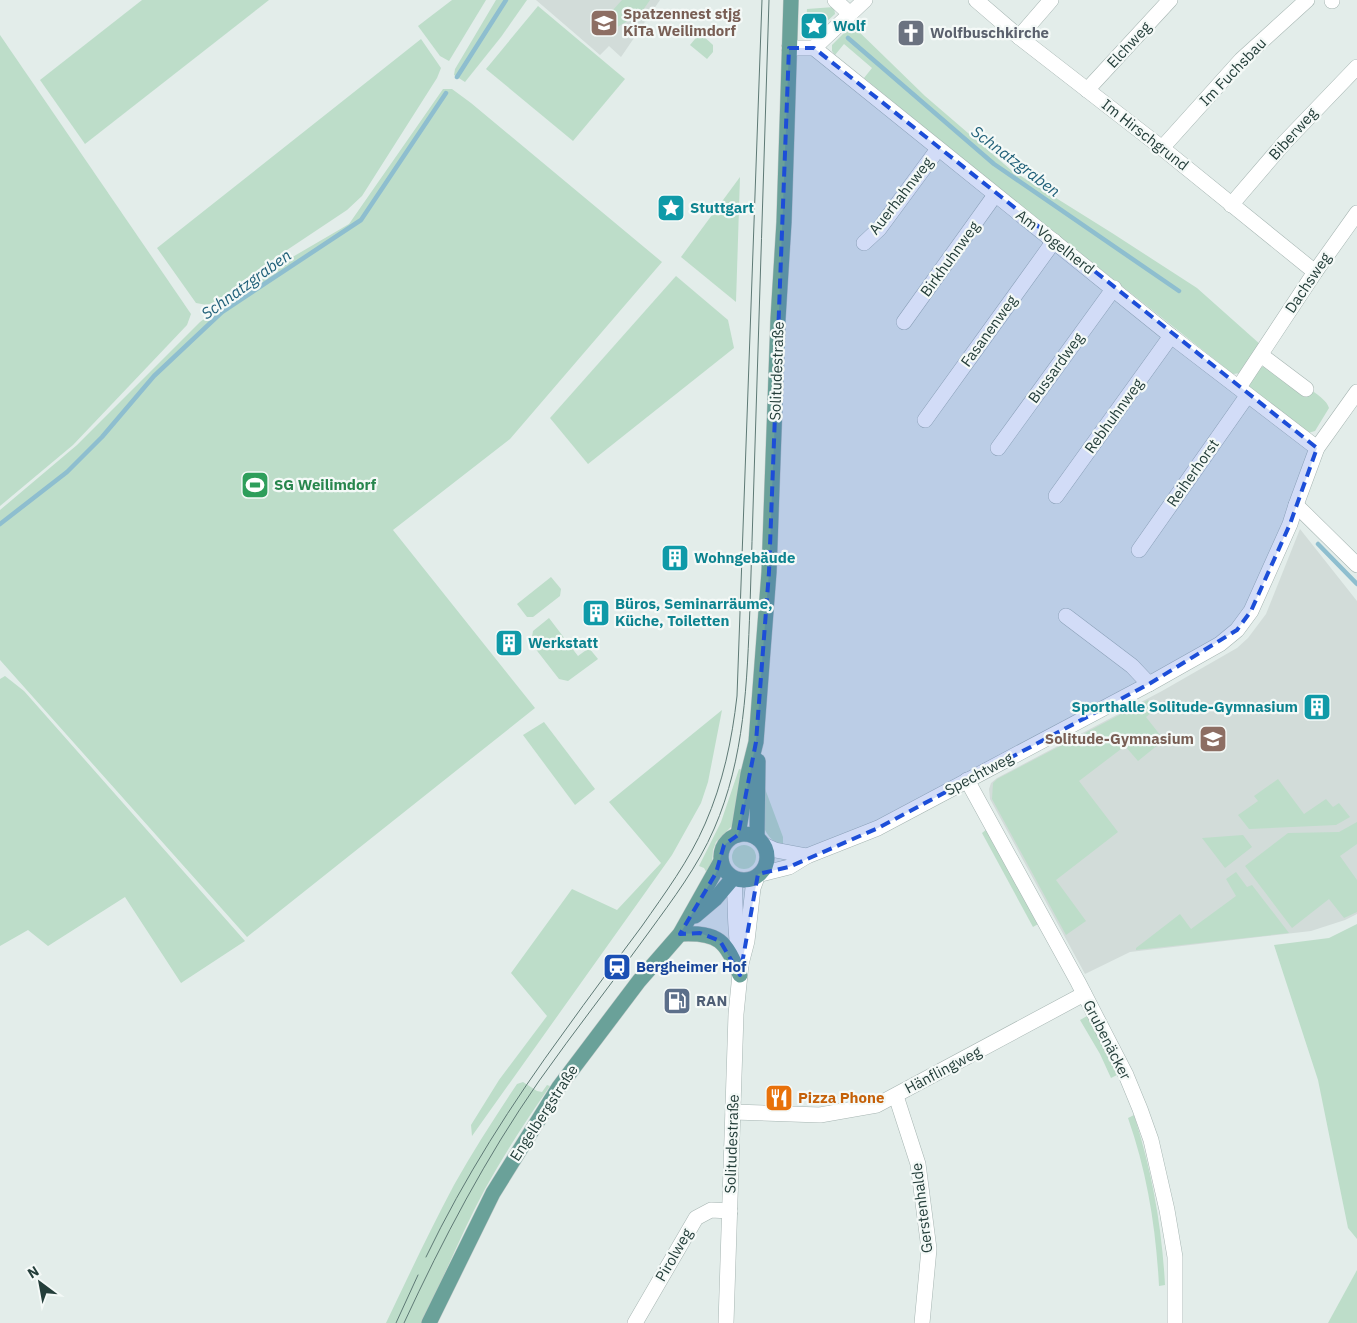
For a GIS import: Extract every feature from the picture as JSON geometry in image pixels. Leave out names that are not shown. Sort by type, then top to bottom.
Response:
[{"type":"main road","name":"Solitudestraße","points":[[761,841],[756,807],[758,773],[756,742],[770,556],[791,0]]},
{"type":"main road","name":"Solitudestraße","points":[[738,834],[748,774],[756,742]]},
{"type":"main road","points":[[738,834],[744,834],[761,841],[768,855],[759,875],[746,881],[733,878],[725,871],[720,856],[724,845],[733,837],[738,834]]},
{"type":"main road","name":"Engelbergstraße","points":[[684,928],[721,861]]},
{"type":"main road","name":"Engelbergstraße","points":[[429,1323],[493,1193],[559,1088],[639,981],[684,928],[715,899],[733,878]]},
{"type":"main road","points":[[684,928],[720,941],[729,950],[741,970]]},
{"type":"street","points":[[835,0],[850,14]]},
{"type":"street","points":[[789,48],[814,48],[865,0]]},
{"type":"street","name":"Im Hirschgrund","points":[[976,0],[1019,37],[1162,148],[1315,272]]},
{"type":"street","points":[[1019,37],[1051,0]]},
{"type":"street","name":"Elchweg","points":[[1088,90],[1170,0]]},
{"type":"street","name":"Im Fuchsbau","points":[[1162,148],[1241,60],[1307,0]]},
{"type":"street","name":"Am Vogelherd","points":[[814,48],[938,150],[1114,288],[1171,336],[1317,448]]},
{"type":"street","name":"Biberweg","points":[[1231,205],[1284,142],[1357,67]]},
{"type":"street","name":"Auerhahnweg","points":[[864,242],[879,229],[938,150]]},
{"type":"street","name":"Birkhuhnweg","points":[[904,322],[995,195]]},
{"type":"street","name":"Dachsweg","points":[[1243,391],[1261,355],[1315,272],[1357,214]]},
{"type":"street","name":"Fasanenweg","points":[[925,420],[1054,241]]},
{"type":"street","name":"Bussardweg","points":[[998,448],[1114,288]]},
{"type":"street","name":"Rebhuhnweg","points":[[1056,496],[1171,336]]},
{"type":"street","points":[[1261,355],[1306,388]]},
{"type":"street","name":"Reiherhorst","points":[[1139,550],[1243,391]]},
{"type":"street","name":"Spechtweg","points":[[759,875],[789,867],[806,856],[878,828],[1149,684],[1220,644],[1237,630],[1255,604],[1290,524],[1317,448],[1357,392]]},
{"type":"street","points":[[1296,505],[1357,566]]},
{"type":"street","points":[[1066,616],[1132,666],[1149,684]]},
{"type":"street","name":"Grubenäcker","points":[[967,780],[1126,1075],[1151,1140],[1167,1210],[1175,1257],[1175,1323]]},
{"type":"street","points":[[761,841],[775,850],[806,856]]},
{"type":"street","name":"Solitudestraße","points":[[726,1323],[736,1014],[741,970],[748,941],[753,888],[759,875]]},
{"type":"street","name":"Solitudestraße","points":[[733,878],[736,907],[736,941],[741,970]]},
{"type":"street","name":"Hänflingweg","points":[[733,1112],[820,1115],[878,1105],[1084,994]]},
{"type":"street","name":"Gerstenhalde","points":[[896,1096],[918,1164],[929,1249],[922,1323]]},
{"type":"street","name":"Pirolweg","points":[[635,1323],[696,1218],[711,1210],[730,1211]]},
{"type":"highlighted area","points":[[789,48],[814,48],[1317,448],[1290,524],[1251,611],[1237,630],[1149,684],[878,828],[789,867],[758,874],[740,975],[720,941],[700,933],[680,934],[716,873],[724,845],[738,835],[756,742],[769,572]]},
{"type":"shaded area","name":"Spatzennest stjg KiTa Weilimdorf","points":[[536,0],[660,0],[621,57],[609,46],[600,55]]},
{"type":"shaded area","name":"Solitude-Gymnasium","points":[[1300,529],[1357,601],[1357,914],[1311,931],[1130,952],[1085,974],[990,799],[989,789],[991,783],[997,778],[1162,691],[1237,648],[1248,638],[1266,614]]},
{"type":"green space","points":[[142,0],[269,0],[85,144],[40,80]]},
{"type":"green space","points":[[452,0],[486,0],[449,61],[440,56],[418,26]]},
{"type":"green space","points":[[496,0],[527,0],[501,37],[465,82],[454,75],[455,69]]},
{"type":"green space","points":[[622,0],[650,0],[641,13],[614,29],[604,20]]},
{"type":"green space","points":[[538,6],[625,79],[573,141],[486,69]]},
{"type":"green space","points":[[834,7],[835,14],[814,33],[808,32],[806,28],[807,9]]},
{"type":"green space","points":[[852,25],[925,96],[1011,170],[1197,288],[1261,345],[1241,373],[1233,374],[998,188],[864,78],[872,68],[844,44],[835,55],[832,51],[832,45]]},
{"type":"green space","points":[[700,33],[713,45],[713,52],[707,59],[690,45]]},
{"type":"green space","points":[[0,35],[191,314],[187,325],[73,445],[0,506]]},
{"type":"green space","points":[[421,39],[441,68],[437,78],[362,196],[347,210],[263,266],[217,301],[207,305],[196,303],[157,248]]},
{"type":"green space","name":"SG Weilimdorf","points":[[443,89],[452,89],[471,103],[662,262],[510,439],[393,530],[535,708],[247,937],[0,660],[0,510],[77,445],[200,322],[260,276],[349,224]]},
{"type":"green space","points":[[740,177],[736,302],[681,257]]},
{"type":"green space","points":[[676,276],[728,320],[734,348],[588,464],[550,418]]},
{"type":"green space","points":[[1264,366],[1311,390],[1326,402],[1329,408],[1315,431],[1308,433],[1301,429],[1249,387],[1250,380]]},
{"type":"green space","points":[[551,577],[561,589],[560,596],[533,617],[527,617],[517,604]]},
{"type":"green space","points":[[549,618],[578,656],[589,648],[598,659],[568,681],[559,679],[531,643],[533,631]]},
{"type":"green space","points":[[5,676],[24,691],[245,941],[181,983],[125,897],[48,946],[28,930],[0,946],[0,679]]},
{"type":"green space","points":[[1148,700],[1155,710],[1146,717],[1164,740],[1138,761],[1125,746],[1079,781],[1118,832],[1056,880],[1086,921],[1066,935],[992,799],[993,783],[997,779]]},
{"type":"green space","points":[[722,710],[708,782],[701,803],[672,855],[472,1136],[471,1125],[499,1080],[547,1016],[511,973],[572,889],[617,910],[661,863],[609,802]]},
{"type":"green space","points":[[544,722],[595,789],[575,805],[523,735]]},
{"type":"green space","points":[[739,769],[742,770],[733,825],[716,842],[713,850],[712,865],[708,875],[704,868],[699,866],[721,822]]},
{"type":"green space","points":[[1278,779],[1304,814],[1326,799],[1333,807],[1339,803],[1350,817],[1336,825],[1249,829],[1238,815],[1258,801],[1254,796]]},
{"type":"green space","points":[[764,786],[783,837],[783,846],[774,841],[764,828],[762,813]]},
{"type":"green space","points":[[1357,822],[1357,844],[1340,856],[1357,880],[1357,912],[1344,918],[1329,899],[1292,928],[1245,866],[1288,833],[1339,832]]},
{"type":"green space","points":[[987,829],[1038,924],[1033,927],[982,833]]},
{"type":"green space","points":[[1243,835],[1252,847],[1225,868],[1202,838]]},
{"type":"green space","points":[[739,845],[749,845],[756,852],[756,862],[749,869],[739,869],[732,862],[732,852]]},
{"type":"green space","points":[[1236,872],[1247,887],[1252,885],[1289,933],[1136,950],[1136,948],[1180,914],[1191,929],[1236,896],[1226,879]]},
{"type":"green space","points":[[1357,924],[1357,1239],[1348,1228],[1318,1080],[1274,945],[1329,938]]},
{"type":"green space","points":[[1087,1016],[1117,1075],[1111,1078],[1100,1054],[1080,1020]]},
{"type":"green space","points":[[523,1082],[542,1092],[547,1085],[550,1086],[516,1136],[485,1189],[423,1323],[386,1323],[454,1185],[484,1134],[517,1084]]},
{"type":"green space","points":[[1134,1115],[1151,1178],[1159,1220],[1165,1285],[1159,1286],[1150,1200],[1135,1138],[1128,1118]]},
{"type":"green space","points":[[1357,1270],[1357,1323],[1328,1323]]},
{"type":"waterway","name":"Schnatzgraben","points":[[457,77],[506,0]]},
{"type":"waterway","name":"Schnatzgraben","points":[[848,38],[994,164],[1179,291]]},
{"type":"waterway","name":"Schnatzgraben","points":[[0,524],[67,472],[102,437],[154,376],[222,312],[361,220],[446,93]]},
{"type":"waterway","name":"Schnatzgraben","points":[[1318,544],[1357,584]]},
{"type":"tram line","points":[[426,1257],[456,1198],[508,1114],[684,864],[699,838],[722,777],[737,696],[762,0]]},
{"type":"tram line","points":[[404,1323],[466,1199],[501,1139],[539,1081],[693,869],[714,829],[732,775],[742,719],[749,634],[769,0]]},
{"type":"tram line","points":[[396,1323],[418,1275]]},
{"type":"place","name":"Spatzennest stjg KiTa Weilimdorf","points":[[604,23]]},
{"type":"place","name":"Wolf","points":[[814,26]]},
{"type":"place","name":"Wolfbuschkirche","points":[[911,33]]},
{"type":"place","name":"Stuttgart","points":[[671,208]]},
{"type":"place","name":"SG Weilimdorf","points":[[255,485]]},
{"type":"place","name":"Wohngebäude","points":[[675,558]]},
{"type":"place","name":"Büros, Seminarräume, Küche, Toiletten","points":[[596,613]]},
{"type":"place","name":"Werkstatt","points":[[509,643]]},
{"type":"place","name":"Sporthalle Solitude-Gymnasium","points":[[1317,707]]},
{"type":"place","name":"Solitude-Gymnasium","points":[[1213,739]]},
{"type":"place","name":"Bergheimer Hof","points":[[617,967]]},
{"type":"place","name":"RAN","points":[[677,1001]]},
{"type":"place","name":"Pizza Phone","points":[[779,1098]]}]
